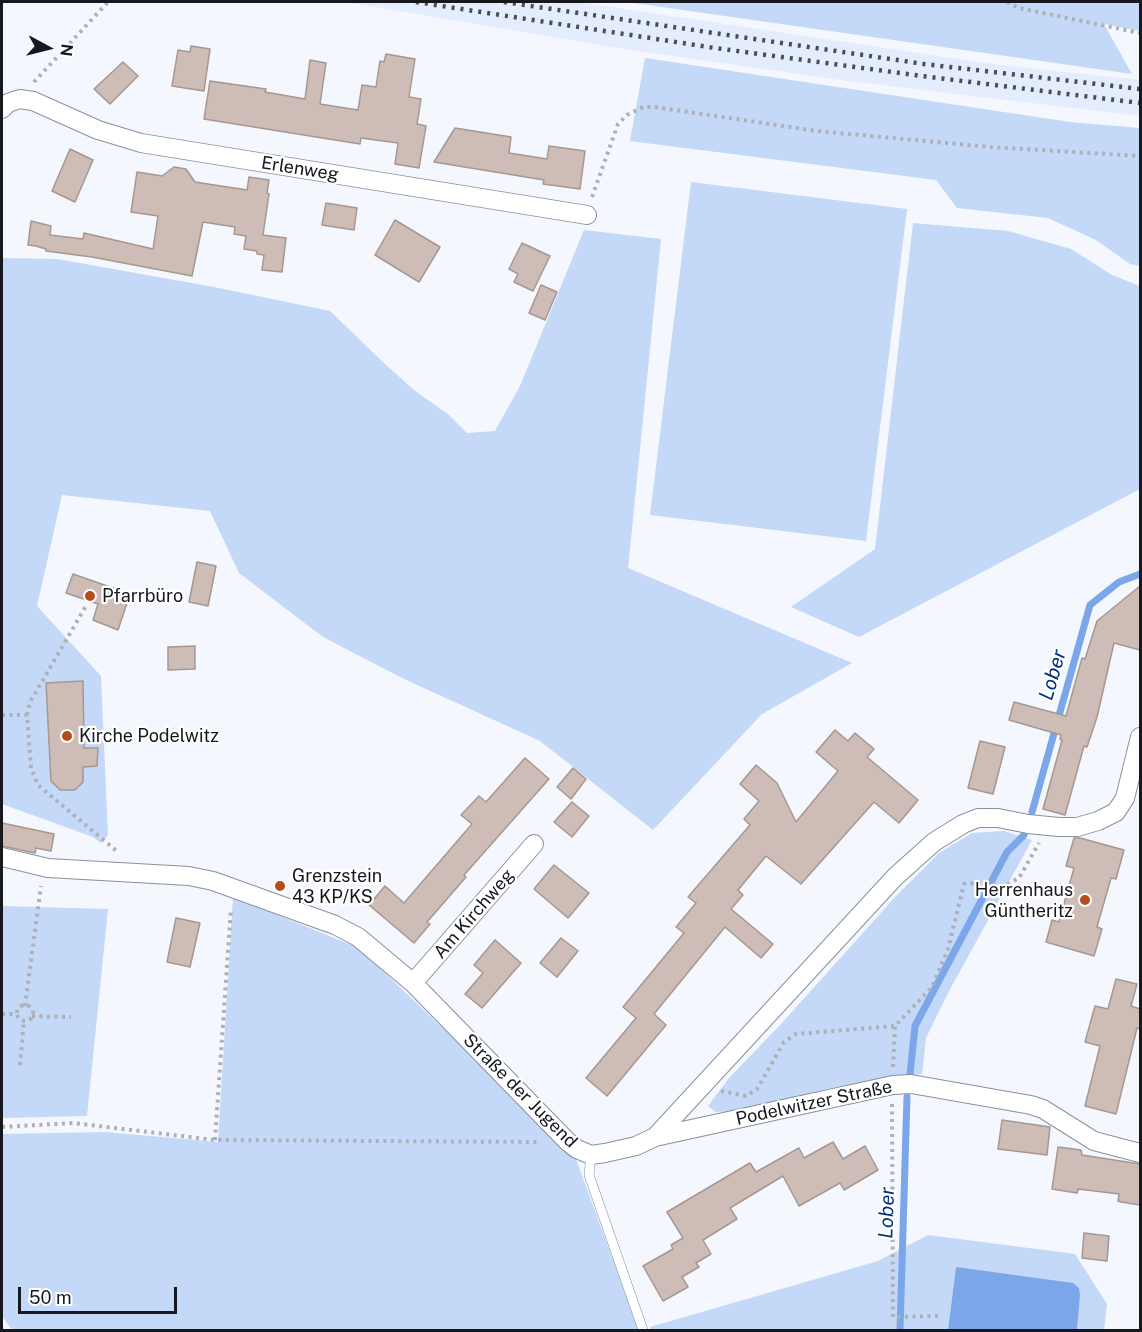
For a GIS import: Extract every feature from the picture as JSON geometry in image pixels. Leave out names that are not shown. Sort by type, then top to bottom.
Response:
[{"type":"street","points":[[2,109],[8,103],[20,99]]},
{"type":"street","name":"Erlenweg","points":[[20,99],[33,101],[98,130],[141,143],[587,215]]},
{"type":"street","name":"Straße der Jugend","points":[[2,857],[43,867],[189,876],[213,881],[350,933],[367,944],[413,984],[568,1142],[591,1155],[636,1146],[655,1137],[895,877],[934,842],[963,824],[978,818],[998,818],[1043,826],[1077,827],[1098,821],[1116,812],[1125,798],[1137,768],[1140,737]]},
{"type":"street","name":"Am Kirchweg","points":[[413,984],[534,844]]},
{"type":"street","name":"Podelwitzer Straße","points":[[655,1137],[892,1085],[911,1084],[1031,1105],[1043,1109],[1094,1141],[1140,1154]]},
{"type":"lane","points":[[591,1155],[590,1175],[643,1330]]},
{"type":"path","points":[[20,99],[108,2]]},
{"type":"path","points":[[1007,2],[1019,8],[1140,33]]},
{"type":"path","points":[[587,215],[618,124],[627,115],[643,107],[829,132],[990,147],[1140,156]]},
{"type":"path","points":[[86,606],[30,702],[27,715],[31,768],[38,785],[120,853]]},
{"type":"path","points":[[2,715],[27,715]]},
{"type":"path","points":[[939,1316],[893,1317],[892,1085],[895,1026],[932,987],[948,949],[964,884],[986,882],[1004,886],[1019,878],[1040,841],[1043,826]]},
{"type":"path","points":[[25,1005],[43,867]]},
{"type":"path","points":[[215,1140],[232,889]]},
{"type":"path","points":[[17,1014],[18,1009],[25,1005]]},
{"type":"path","points":[[25,1005],[32,1009],[32,1016]]},
{"type":"path","points":[[2,1014],[17,1014],[24,1021]]},
{"type":"path","points":[[24,1021],[32,1016],[71,1017]]},
{"type":"path","points":[[20,1065],[24,1021]]},
{"type":"path","points":[[700,1088],[746,1096],[757,1089],[784,1042],[796,1034],[895,1026]]},
{"type":"path","points":[[2,1127],[74,1123],[215,1140],[568,1142]]},
{"type":"shaded area","points":[[346,2],[578,2],[999,65],[1140,80],[1140,116],[840,80],[624,49]]},
{"type":"shaded area","points":[[627,2],[1140,2],[1140,31],[1104,24],[1132,74]]},
{"type":"shaded area","points":[[645,58],[1070,122],[1140,128],[1140,266],[1130,264],[1096,240],[1048,218],[957,208],[936,180],[630,141]]},
{"type":"shaded area","points":[[691,182],[907,209],[866,541],[650,515]]},
{"type":"shaded area","points":[[913,223],[1008,231],[1071,249],[1112,275],[1140,286],[1140,489],[859,637],[791,607],[875,549]]},
{"type":"shaded area","points":[[584,230],[661,239],[628,568],[852,663],[762,714],[653,830],[540,741],[402,678],[323,637],[239,573],[210,511],[62,495],[37,606],[101,676],[108,835],[101,843],[93,837],[2,804],[2,258],[57,259],[214,287],[330,311],[414,390],[449,415],[467,433],[495,431],[520,386]]},
{"type":"shaded area","points":[[1004,831],[1032,840],[948,993],[926,1038],[922,1074],[878,1079],[826,1089],[741,1111],[715,1112],[708,1106],[729,1078],[781,1024],[896,896],[939,853],[972,833]]},
{"type":"shaded area","points":[[233,897],[359,948],[574,1154],[639,1330],[12,1330],[2,1316],[2,1134],[105,1132],[218,1142]]},
{"type":"shaded area","points":[[2,906],[108,909],[87,1116],[2,1118]]},
{"type":"shaded area","points":[[928,1235],[1075,1254],[1107,1304],[1104,1330],[1077,1330],[1080,1295],[956,1267],[948,1330],[651,1330],[650,1327],[878,1261]]},
{"type":"water","points":[[956,1267],[1073,1283],[1079,1288],[1080,1296],[1077,1330],[948,1330]]},
{"type":"building","points":[[191,46],[210,49],[204,91],[172,86],[178,50],[190,52]]},
{"type":"building","points":[[386,54],[415,59],[409,97],[421,99],[417,124],[426,126],[419,168],[395,164],[398,143],[361,138],[360,144],[204,119],[210,81],[266,89],[265,92],[305,99],[310,60],[326,63],[320,104],[358,110],[362,85],[376,87],[380,61],[384,62]]},
{"type":"building","points":[[123,62],[138,76],[110,104],[94,89]]},
{"type":"building","points":[[455,128],[511,137],[509,153],[547,159],[549,146],[585,151],[580,189],[543,184],[544,180],[434,162]]},
{"type":"building","points":[[70,149],[93,160],[75,202],[52,191]]},
{"type":"building","points":[[174,167],[186,169],[195,182],[247,190],[249,177],[269,180],[263,235],[286,238],[282,272],[262,270],[264,255],[257,254],[257,251],[244,249],[246,236],[234,234],[235,227],[203,222],[192,276],[92,257],[46,251],[46,249],[28,245],[31,221],[51,226],[50,235],[83,239],[84,233],[153,249],[158,216],[131,212],[137,172],[162,176]]},
{"type":"building","points":[[326,203],[357,208],[354,230],[322,225]]},
{"type":"building","points":[[395,220],[440,247],[419,282],[375,255]]},
{"type":"building","points":[[522,243],[550,256],[533,291],[514,282],[518,274],[509,269]]},
{"type":"building","points":[[541,285],[557,292],[545,320],[529,313]]},
{"type":"building","points":[[197,562],[216,566],[208,606],[189,602]]},
{"type":"building","points":[[73,574],[130,594],[118,630],[93,620],[98,604],[66,593]]},
{"type":"building","points":[[1140,586],[1140,650],[1114,643],[1097,717],[1087,747],[1084,746],[1065,815],[1043,809],[1062,740],[1061,735],[1009,720],[1014,702],[1066,716],[1082,658],[1085,659],[1097,621]]},
{"type":"building","points":[[195,646],[195,669],[168,670],[168,647]]},
{"type":"building","name":"Kirche Podelwitz","points":[[83,681],[84,748],[98,748],[97,766],[83,767],[83,782],[75,790],[60,790],[51,781],[46,683]]},
{"type":"building","points":[[835,730],[848,741],[855,733],[874,749],[867,757],[918,800],[899,823],[874,802],[801,884],[766,856],[738,890],[743,895],[731,909],[773,944],[761,958],[725,927],[654,1014],[666,1025],[607,1096],[586,1078],[636,1018],[623,1007],[684,933],[676,927],[696,903],[688,897],[750,825],[744,819],[759,801],[740,784],[756,765],[777,783],[796,822],[838,771],[816,752]]},
{"type":"building","points":[[980,741],[1005,747],[993,794],[968,788]]},
{"type":"building","points":[[525,758],[549,779],[464,875],[466,877],[427,922],[430,924],[414,943],[369,905],[385,886],[404,903],[472,824],[461,815],[479,796],[486,802]]},
{"type":"building","points":[[573,768],[586,779],[571,799],[557,787]]},
{"type":"building","points":[[572,802],[589,816],[572,837],[554,822]]},
{"type":"building","points":[[2,823],[54,834],[51,851],[36,848],[35,853],[2,846]]},
{"type":"building","name":"Herrenhaus Güntheritz","points":[[1074,838],[1124,850],[1116,879],[1111,878],[1097,927],[1102,929],[1094,956],[1046,942],[1052,920],[1059,922],[1074,868],[1066,866]]},
{"type":"building","points":[[554,865],[589,893],[568,918],[534,889]]},
{"type":"building","points":[[176,918],[200,923],[190,967],[167,962]]},
{"type":"building","points":[[561,938],[578,951],[557,977],[540,963]]},
{"type":"building","points":[[495,940],[521,963],[482,1008],[465,994],[483,973],[474,965]]},
{"type":"building","points":[[1116,979],[1137,984],[1131,1006],[1140,1009],[1140,1029],[1137,1028],[1116,1114],[1085,1106],[1100,1046],[1085,1042],[1095,1006],[1108,1009]]},
{"type":"building","points":[[1002,1120],[1050,1127],[1047,1155],[998,1149]]},
{"type":"building","points":[[833,1142],[843,1159],[865,1146],[878,1170],[844,1190],[840,1183],[799,1206],[783,1176],[730,1208],[737,1219],[703,1240],[711,1254],[696,1263],[699,1267],[682,1277],[688,1287],[663,1301],[643,1266],[673,1249],[671,1245],[683,1238],[667,1212],[750,1163],[756,1172],[799,1148],[804,1158]]},
{"type":"building","points":[[1058,1147],[1081,1150],[1082,1155],[1140,1164],[1140,1205],[1118,1201],[1119,1194],[1078,1189],[1077,1193],[1052,1189]]},
{"type":"building","points":[[1084,1233],[1109,1236],[1107,1261],[1082,1258]]},
{"type":"waterway","name":"Lober","points":[[1032,812],[1090,605],[1119,582],[1140,574]]},
{"type":"waterway","name":"Lober","points":[[910,1074],[915,1026],[1007,852],[1024,835]]},
{"type":"waterway","name":"Lober","points":[[900,1330],[907,1097]]},
{"type":"railway","points":[[416,2],[715,48],[1140,103]]},
{"type":"railway","points":[[504,2],[924,64],[1140,89]]},
{"type":"place","name":"Pfarrbüro","points":[[90,596]]},
{"type":"place","name":"Kirche Podelwitz","points":[[67,736]]},
{"type":"place","name":"Grenzstein 43 KP/KS","points":[[280,886]]},
{"type":"place","name":"Herrenhaus Güntheritz","points":[[1085,900]]}]
